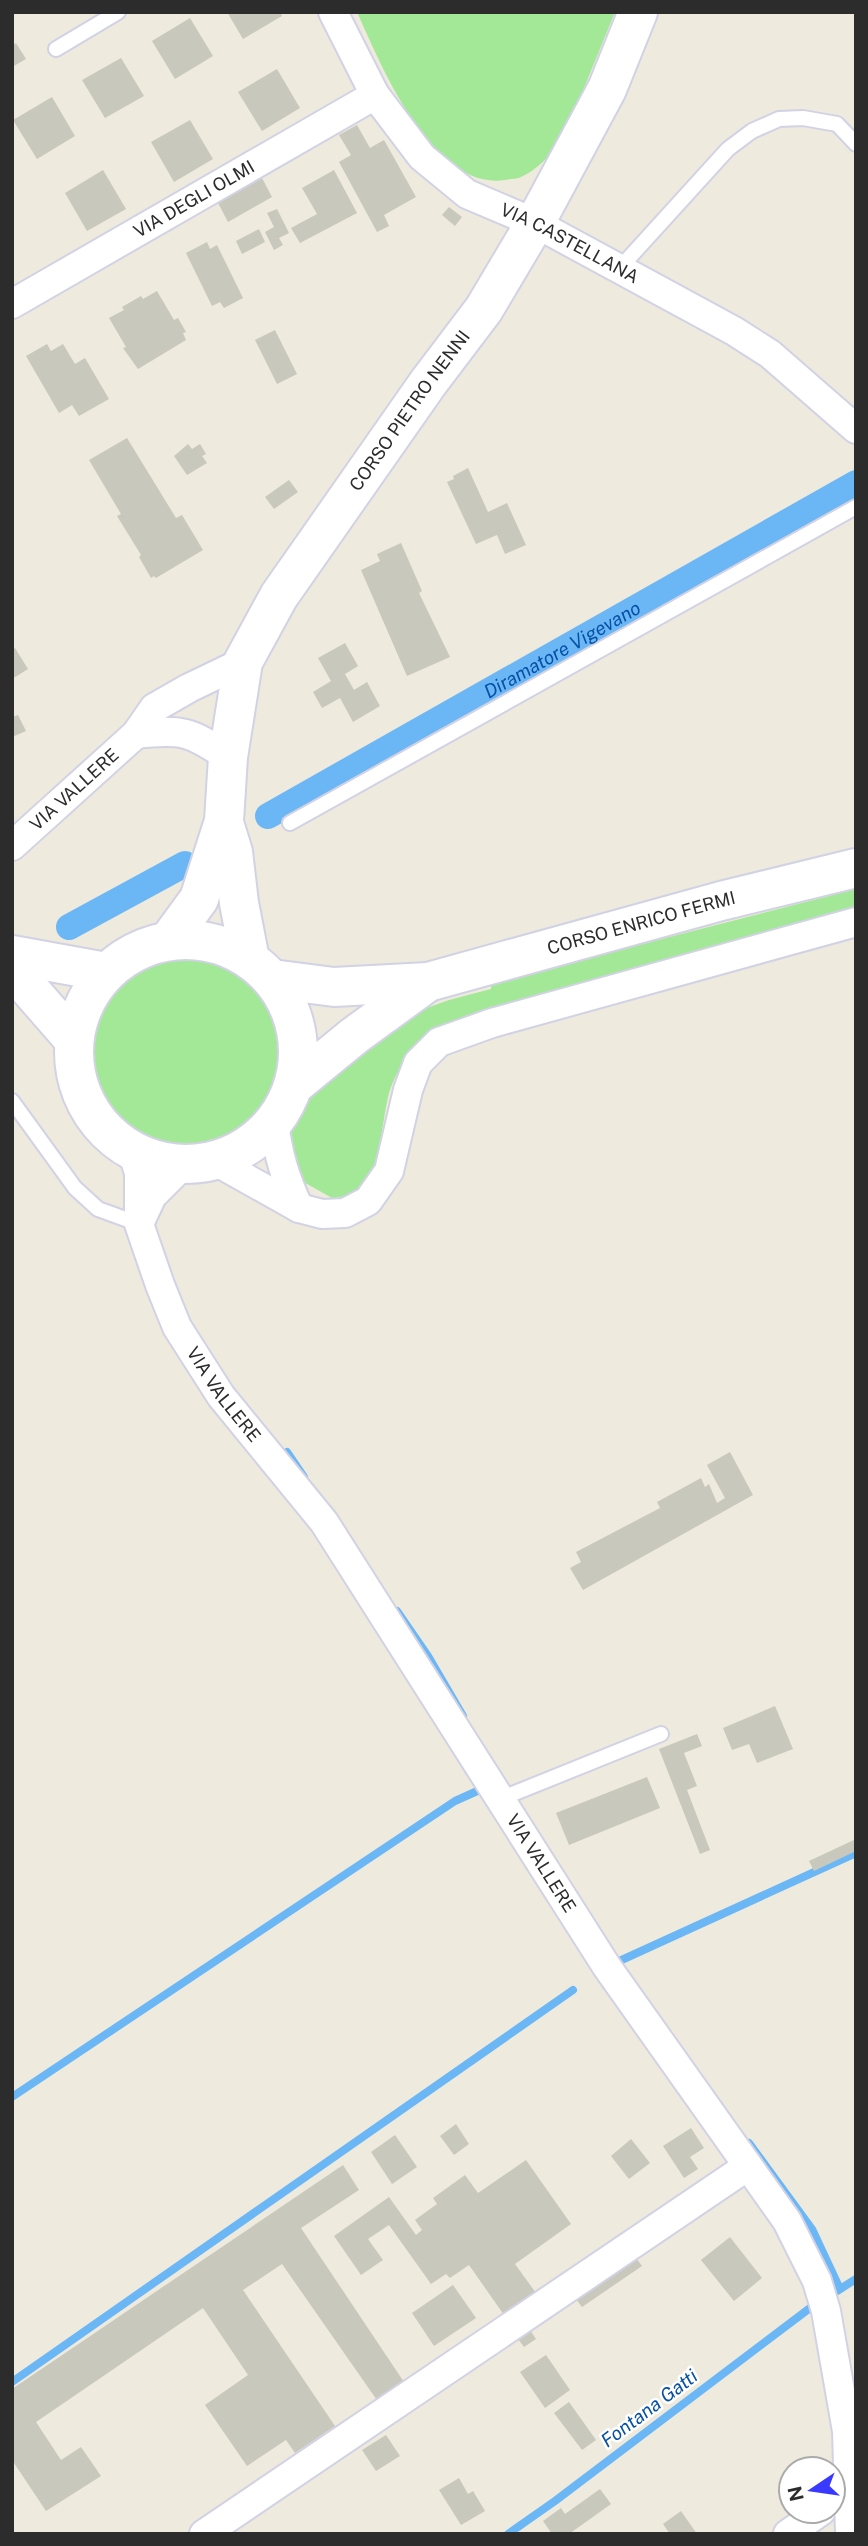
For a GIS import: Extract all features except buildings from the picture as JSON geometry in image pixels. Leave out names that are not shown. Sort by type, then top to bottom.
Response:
[{"type":"main road","name":"CORSO PIETRO NENNI","points":[[169,940],[199,899],[224,821],[228,757],[243,662],[279,596],[428,383],[484,309],[535,223],[607,89],[638,12]]},
{"type":"main road","name":"CORSO PIETRO NENNI","points":[[224,821],[233,852],[239,903],[261,969]]},
{"type":"main road","name":"CORSO ENRICO FERMI","points":[[261,969],[334,987],[428,982],[721,901],[856,868]]},
{"type":"main road","points":[[169,940],[212,942],[261,969],[287,1003],[296,1030],[298,1058],[293,1086],[274,1122],[251,1144],[200,1163],[156,1161],[132,1151],[105,1132],[86,1104],[75,1073],[73,1040],[83,1003],[106,972],[135,950],[169,940]]},
{"type":"main road","points":[[12,955],[106,972]]},
{"type":"main road","points":[[12,969],[73,1040]]},
{"type":"main road","name":"CORSO ENRICO FERMI","points":[[293,1086],[354,1036],[428,982]]},
{"type":"street","name":"VIA CASTELLANA","points":[[333,12],[375,95],[422,157],[467,194],[535,223],[734,331],[769,354],[856,429]]},
{"type":"street","name":"VIA DEGLI OLMI","points":[[12,304],[375,95]]},
{"type":"street","name":"VIA VALLERE","points":[[12,846],[136,734],[154,708],[243,662]]},
{"type":"street","points":[[136,734],[180,731],[198,737],[228,757]]},
{"type":"street","points":[[139,1224],[152,1195],[200,1163],[299,1208],[322,1214],[345,1213],[368,1201],[390,1171],[408,1090],[418,1063],[439,1042],[492,1023],[856,922]]},
{"type":"street","points":[[274,1122],[278,1154],[285,1179],[299,1208]]},
{"type":"street","name":"VIA VALLERE","points":[[132,1151],[139,1173],[139,1224],[177,1326],[221,1396],[324,1522],[607,1967],[787,2221],[817,2281],[826,2311],[847,2431],[845,2455]]},
{"type":"street","points":[[204,2534],[748,2166]]},
{"type":"lane","points":[[56,49],[118,12]]},
{"type":"lane","points":[[618,270],[728,149],[752,131],[779,119],[803,118],[837,124],[856,144]]},
{"type":"lane","points":[[290,822],[856,508]]},
{"type":"lane","points":[[12,1101],[75,1188],[98,1209],[139,1224]]},
{"type":"lane","points":[[500,1799],[661,1734]]},
{"type":"green space","points":[[357,12],[615,12],[562,142],[532,170],[519,178],[505,180],[479,178],[454,166],[432,146],[395,91]]},
{"type":"green space","points":[[856,889],[856,910],[412,1050],[391,1087],[375,1163],[363,1187],[351,1194],[332,1198],[300,1180],[288,1150],[291,1129],[311,1095],[402,1017],[449,1000],[491,989],[491,983]]},
{"type":"green space","points":[[182,955],[219,962],[250,983],[271,1014],[278,1051],[271,1088],[250,1119],[219,1140],[182,1147],[145,1140],[114,1119],[93,1088],[86,1051],[93,1014],[114,983],[145,962]]},
{"type":"waterway","name":"Diramatore Vigevano","points":[[268,816],[856,483]]},
{"type":"waterway","name":"Diramatore Vigevano","points":[[69,927],[185,864]]},
{"type":"waterway","points":[[287,1452],[304,1477]]},
{"type":"waterway","points":[[397,1611],[428,1656],[463,1716]]},
{"type":"waterway","points":[[12,2097],[455,1801],[484,1788]]},
{"type":"waterway","points":[[618,1967],[615,1963],[856,1853]]},
{"type":"waterway","points":[[12,2382],[573,1990]]},
{"type":"waterway","points":[[749,2143],[812,2229],[840,2289]]},
{"type":"waterway","name":"Fontana Gatti","points":[[837,2291],[856,2279]]},
{"type":"waterway","name":"Fontana Gatti","points":[[508,2534],[810,2308]]}]
